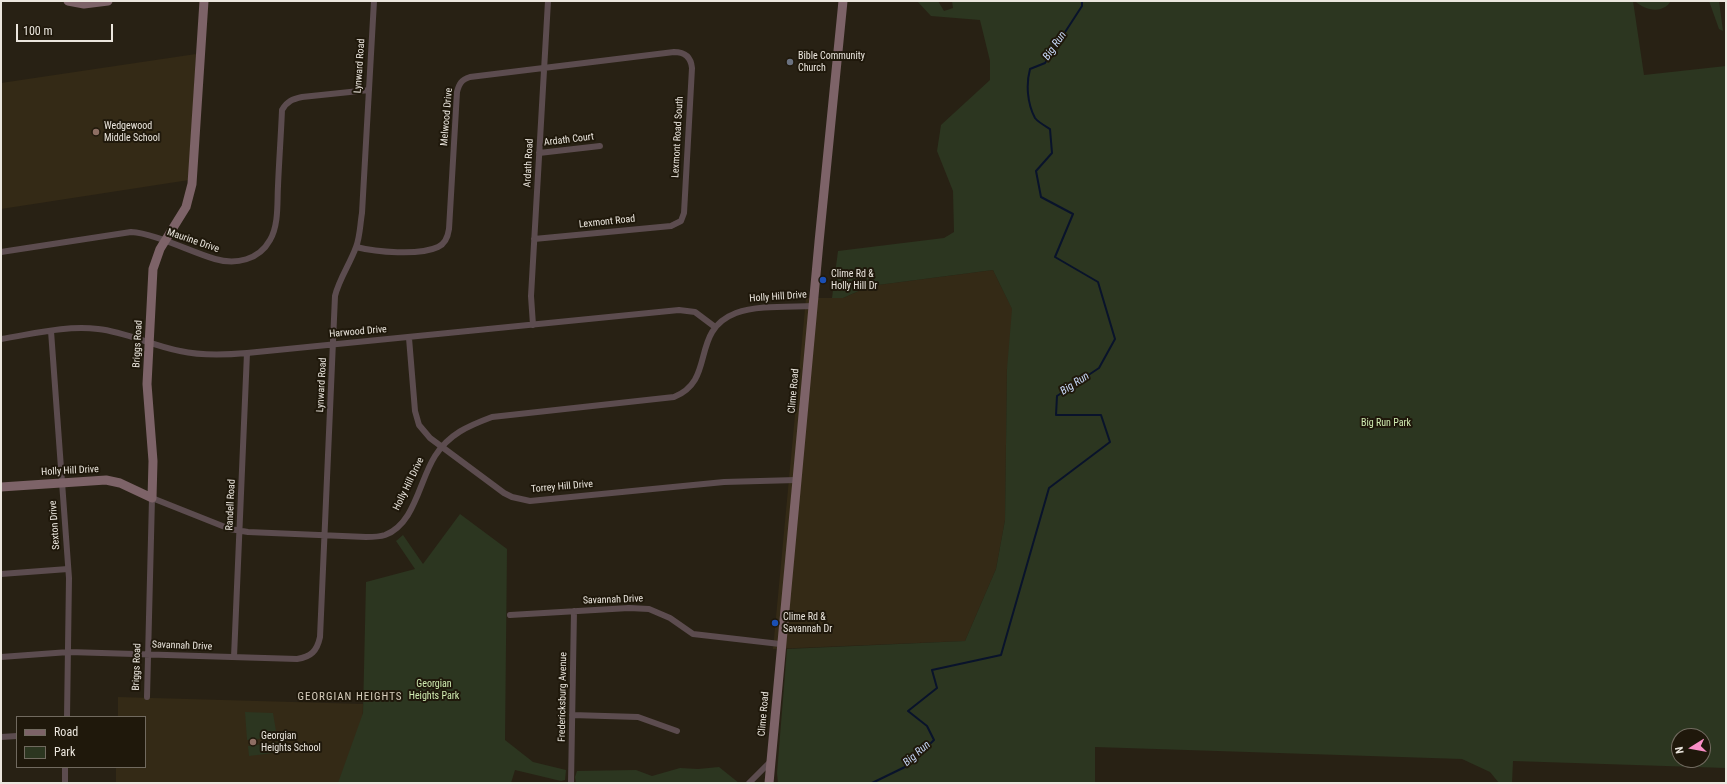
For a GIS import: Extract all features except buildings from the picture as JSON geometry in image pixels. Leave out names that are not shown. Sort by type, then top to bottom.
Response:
[{"type":"main road","points":[[68,1],[84,4],[108,1]]},
{"type":"main road","name":"Briggs Road","points":[[152,498],[151,436],[147,403],[153,269],[164,241],[186,207],[192,184],[204,1]]},
{"type":"main road","name":"Clime Road","points":[[769,781],[780,644],[843,1]]},
{"type":"main road","name":"Holly Hill Drive","points":[[1,487],[93,480],[113,481],[152,498]]},
{"type":"street","name":"Lynward Road","points":[[313,653],[318,646],[320,637],[337,287],[356,246],[362,213],[374,1]]},
{"type":"street","name":"Ardath Road","points":[[533,325],[531,296],[548,1]]},
{"type":"street","name":"Melwood Drive","points":[[356,246],[383,252],[429,249],[441,245],[446,239],[449,229],[459,85],[463,80],[470,77],[674,52],[686,55]]},
{"type":"street","name":"Lexmont Road South","points":[[681,221],[684,213],[692,68],[691,60],[686,55]]},
{"type":"street","name":"Maurine Drive","points":[[1,252],[139,232],[226,262],[237,262],[257,255],[271,238],[276,218],[282,110],[285,104],[293,99],[302,97],[369,90]]},
{"type":"street","name":"Ardath Court","points":[[539,154],[600,146]]},
{"type":"street","name":"Lexmont Road","points":[[534,239],[671,226],[681,221]]},
{"type":"street","name":"Holly Hill Drive","points":[[152,498],[200,518],[239,530],[325,536],[366,537],[385,535],[400,525],[411,510],[435,455],[449,439],[465,427],[492,417],[665,400],[682,394],[695,382],[707,339],[715,327],[728,317],[745,311],[813,306]]},
{"type":"street","name":"Harwood Drive","points":[[1,339],[66,329],[97,329],[119,333],[180,351],[208,355],[247,353],[409,338],[679,310],[695,312],[715,327]]},
{"type":"street","name":"Sexton Drive","points":[[51,331],[68,569],[69,652],[67,716]]},
{"type":"street","name":"Torrey Hill Drive","points":[[409,338],[415,411],[419,425],[430,438],[512,497],[530,501],[724,482],[796,480]]},
{"type":"street","name":"Randell Road","points":[[234,657],[247,353]]},
{"type":"street","name":"Briggs Road","points":[[147,697],[152,498]]},
{"type":"street","points":[[1,574],[68,569]]},
{"type":"street","name":"Savannah Drive","points":[[510,615],[574,611],[649,609],[670,618],[693,634],[780,644]]},
{"type":"street","name":"Fredericksburg Avenue","points":[[571,783],[574,611]]},
{"type":"street","name":"Savannah Drive","points":[[1,657],[69,652],[297,659],[306,657],[313,653]]},
{"type":"street","points":[[572,715],[638,717],[677,731]]},
{"type":"street","points":[[1,737],[16,736]]},
{"type":"street","points":[[749,783],[771,760]]},
{"type":"street","points":[[65,768],[65,783]]},
{"type":"shaded area","name":"Wedgewood Middle School","points":[[196,54],[189,180],[1,209],[1,83]]},
{"type":"shaded area","points":[[993,270],[1032,349],[1007,369],[1005,520],[996,569],[965,641],[773,649],[806,298],[843,298],[870,286]]},
{"type":"shaded area","name":"Georgian Heights School","points":[[118,697],[363,704],[361,783],[116,783],[116,768],[146,768],[146,716],[118,716]]},
{"type":"green space","name":"Big Run Park","points":[[917,1],[938,1],[944,11],[953,8],[952,1],[1633,1],[1644,75],[1726,66],[1726,768],[1711,768],[1711,728],[1671,728],[1671,766],[1513,761],[1512,783],[1499,783],[1490,772],[1462,759],[1095,747],[1095,783],[778,783],[777,773],[787,649],[965,641],[996,569],[1005,520],[1007,369],[1012,309],[993,270],[870,286],[843,298],[832,298],[838,251],[944,238],[954,232],[953,191],[937,151],[941,125],[990,80],[990,61],[980,20],[931,16]]},
{"type":"green space","points":[[1635,1],[1671,1],[1663,8],[1654,10],[1644,7]]},
{"type":"green space","points":[[1709,1],[1719,1],[1723,31],[1719,29]]},
{"type":"green space","name":"Georgian Heights Park","points":[[460,514],[507,549],[505,740],[533,762],[566,770],[565,780],[561,781],[515,770],[511,783],[338,783],[363,713],[366,582],[415,569],[396,541],[403,535],[423,564]]},
{"type":"green space","points":[[245,712],[273,713],[277,737],[247,740]]},
{"type":"green space","points":[[280,742],[282,752],[249,756],[248,746]]},
{"type":"green space","points":[[719,767],[739,783],[576,783],[575,777],[577,771],[636,770],[652,776],[680,768],[698,769]]},
{"type":"waterway","name":"Big Run","points":[[872,783],[907,766],[934,740],[927,726],[908,711],[937,688],[932,670],[1001,655],[1049,488],[1110,442],[1101,415],[1056,415],[1057,396],[1099,368],[1115,339],[1098,282],[1055,257],[1073,214],[1041,197],[1036,171],[1052,153],[1050,129],[1035,118],[1030,106],[1028,94],[1030,69],[1045,63],[1082,6],[1082,1]]},
{"type":"place","name":"Bible Community Church","points":[[790,62]]},
{"type":"place","name":"Wedgewood Middle School","points":[[96,132]]},
{"type":"place","name":"Clime Rd & Holly Hill Dr","points":[[823,280]]},
{"type":"place","name":"Clime Rd & Savannah Dr","points":[[775,623]]},
{"type":"place","name":"Georgian Heights School","points":[[253,742]]},
{"type":"district","name":"GEORGIAN HEIGHTS","points":[[350,697]]}]
